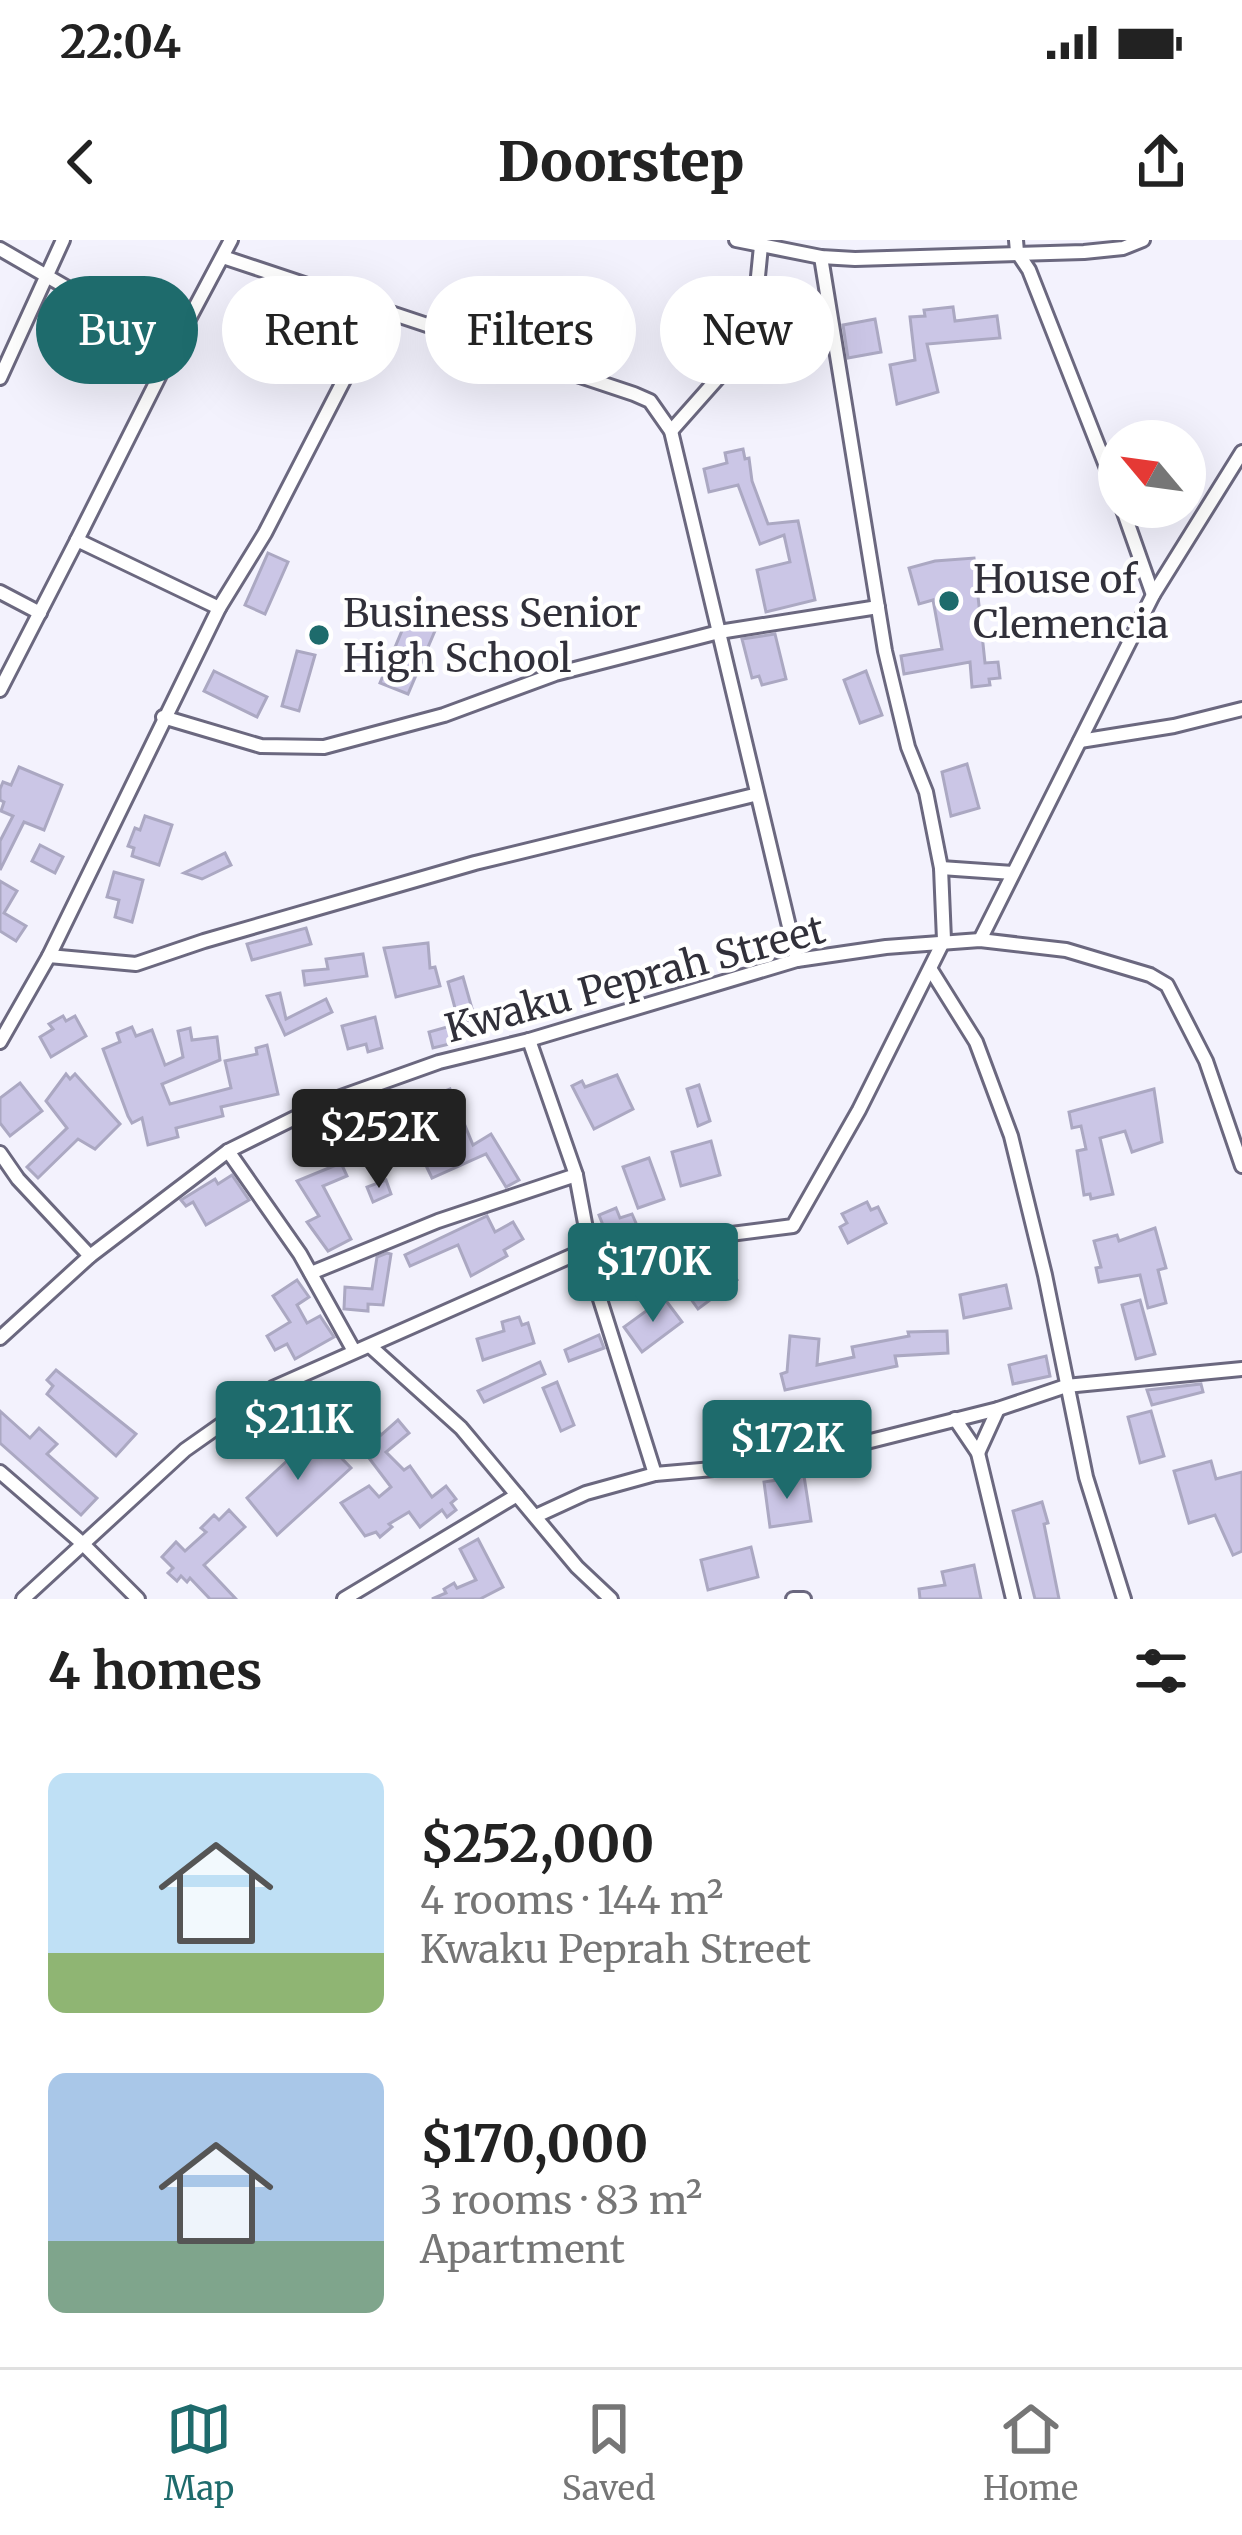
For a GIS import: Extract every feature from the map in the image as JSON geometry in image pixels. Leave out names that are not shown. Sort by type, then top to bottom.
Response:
[{"type":"street","points":[[0,378],[63,240]]},
{"type":"street","points":[[198,302],[231,240]]},
{"type":"street","points":[[736,240],[761,246],[779,243],[821,257],[855,260],[1017,246],[1084,252],[1123,248],[1143,240]]},
{"type":"street","points":[[670,431],[741,352],[753,327],[761,246]]},
{"type":"street","points":[[1017,246],[1098,450]]},
{"type":"street","points":[[0,249],[50,276]]},
{"type":"street","points":[[223,257],[279,276]]},
{"type":"street","points":[[591,1267],[676,1241],[793,1226],[821,1181],[944,940],[941,868],[926,792],[908,747],[885,650],[821,257]]},
{"type":"street","points":[[401,317],[634,394],[650,401],[670,431],[797,960]]},
{"type":"street","points":[[0,690],[155,384]]},
{"type":"street","points":[[0,1042],[50,956],[219,608],[265,533],[342,384]]},
{"type":"street","points":[[980,940],[1153,596],[1242,452]]},
{"type":"street","points":[[1129,528],[1153,596]]},
{"type":"street","points":[[77,540],[219,608]]},
{"type":"street","points":[[0,592],[40,613]]},
{"type":"street","points":[[163,717],[261,746],[324,747],[444,715],[555,674],[719,632],[878,607]]},
{"type":"street","points":[[1080,741],[1242,709]]},
{"type":"street","points":[[50,956],[136,964],[475,862],[754,795]]},
{"type":"street","points":[[941,868],[1013,873]]},
{"type":"street","name":"Kwaku Peprah Street","points":[[0,1338],[90,1256],[228,1150],[327,1102],[440,1062],[797,960],[944,940],[980,940],[1066,950],[1150,975],[1167,985],[1205,1061],[1236,1133],[1242,1166]]},
{"type":"street","points":[[932,970],[976,1042],[1011,1136],[1096,1515],[1124,1599]]},
{"type":"street","points":[[529,1040],[576,1174],[591,1267],[655,1474]]},
{"type":"street","points":[[228,1150],[311,1273],[354,1352]]},
{"type":"street","points":[[0,1153],[46,1212],[90,1256]]},
{"type":"street","points":[[311,1273],[438,1221],[576,1174]]},
{"type":"street","points":[[23,1599],[185,1450],[273,1388],[587,1249]]},
{"type":"street","points":[[370,1346],[461,1428],[577,1567],[610,1599]]},
{"type":"street","points":[[536,1516],[586,1493],[655,1474],[783,1462],[998,1409],[1066,1387],[1242,1369]]},
{"type":"street","points":[[978,1454],[998,1409]]},
{"type":"street","points":[[955,1419],[978,1454],[1013,1599]]},
{"type":"street","points":[[0,1472],[138,1599]]},
{"type":"street","points":[[344,1599],[517,1495]]},
{"type":"street","points":[[793,1599],[804,1599]]},
{"type":"building","points":[[953,307],[955,321],[997,316],[1000,338],[927,344],[938,392],[897,404],[890,365],[915,360],[910,317],[925,316],[924,310]]},
{"type":"building","points":[[875,319],[881,352],[848,358],[843,325]]},
{"type":"building","points":[[743,449],[768,524],[798,521],[815,600],[766,612],[757,570],[790,562],[784,535],[760,544],[738,485],[709,492],[704,469],[727,463],[725,453]]},
{"type":"building","points":[[268,553],[288,562],[265,614],[245,605]]},
{"type":"building","points":[[974,558],[985,663],[998,662],[1000,678],[989,679],[990,685],[972,687],[970,662],[904,674],[901,656],[942,649],[933,600],[919,604],[909,568]]},
{"type":"building","points":[[409,614],[437,626],[408,694],[380,683]]},
{"type":"building","points":[[775,634],[786,679],[762,685],[759,676],[752,678],[742,639]]},
{"type":"building","points":[[297,651],[315,655],[299,711],[282,706]]},
{"type":"building","points":[[214,671],[267,697],[257,717],[204,691]]},
{"type":"building","points":[[866,671],[882,715],[860,723],[844,680]]},
{"type":"building","points":[[967,764],[979,808],[951,816],[942,772]]},
{"type":"building","points":[[19,767],[62,785],[44,830],[24,822],[0,870],[0,841],[13,816],[1,811],[0,789],[3,782],[11,785]]},
{"type":"building","points":[[145,816],[172,825],[159,865],[132,856],[134,848],[128,846]]},
{"type":"building","points":[[40,845],[63,857],[55,873],[32,861]]},
{"type":"building","points":[[225,853],[231,865],[202,879],[184,873]]},
{"type":"building","points":[[114,872],[143,880],[132,922],[115,917],[119,900],[107,897]]},
{"type":"building","points":[[0,881],[17,891],[4,913],[26,926],[16,941],[0,931]]},
{"type":"building","points":[[306,928],[311,944],[252,960],[247,944]]},
{"type":"building","points":[[428,943],[430,968],[435,967],[440,986],[396,997],[384,948]]},
{"type":"building","points":[[363,954],[367,976],[305,985],[303,971],[328,969],[326,959]]},
{"type":"building","points":[[463,977],[475,1019],[459,1023],[448,982]]},
{"type":"building","points":[[280,993],[286,1019],[326,999],[332,1012],[285,1035],[267,996]]},
{"type":"building","points":[[63,1016],[66,1021],[75,1016],[86,1036],[51,1057],[40,1037]]},
{"type":"building","points":[[375,1017],[382,1048],[368,1052],[366,1044],[348,1049],[342,1026]]},
{"type":"building","points":[[454,1025],[458,1042],[433,1048],[429,1032]]},
{"type":"building","points":[[132,1027],[136,1036],[152,1030],[165,1065],[183,1057],[178,1031],[190,1028],[192,1040],[217,1037],[220,1060],[162,1084],[170,1104],[231,1088],[225,1061],[257,1054],[256,1048],[267,1045],[278,1094],[221,1107],[223,1116],[176,1128],[178,1137],[148,1145],[142,1118],[132,1123],[128,1116],[103,1049],[120,1042],[117,1033]]},
{"type":"building","points":[[66,1074],[70,1079],[75,1074],[120,1124],[95,1149],[78,1139],[38,1178],[27,1167],[67,1128],[46,1101]]},
{"type":"building","points":[[617,1075],[633,1109],[594,1129],[572,1086],[582,1081],[585,1087]]},
{"type":"building","points":[[20,1083],[42,1111],[10,1136],[0,1123],[0,1098]]},
{"type":"building","points":[[699,1085],[710,1121],[698,1126],[687,1089]]},
{"type":"building","points":[[450,1089],[473,1145],[491,1134],[519,1180],[506,1187],[486,1154],[432,1178],[408,1128],[388,1140],[369,1109],[384,1100],[391,1113]]},
{"type":"building","points":[[1154,1089],[1162,1142],[1132,1152],[1125,1131],[1100,1138],[1113,1194],[1091,1199],[1090,1194],[1084,1195],[1077,1151],[1086,1149],[1081,1126],[1072,1128],[1069,1112]]},
{"type":"building","points":[[711,1141],[720,1175],[681,1186],[672,1152]]},
{"type":"building","points":[[649,1158],[664,1199],[638,1208],[623,1167]]},
{"type":"building","points":[[341,1163],[347,1176],[323,1186],[351,1239],[328,1251],[307,1222],[319,1216],[297,1181]]},
{"type":"building","points":[[232,1175],[249,1200],[206,1225],[193,1202],[186,1206],[181,1200],[215,1179],[218,1184]]},
{"type":"building","points":[[386,1180],[391,1194],[373,1202],[367,1187]]},
{"type":"building","points":[[867,1202],[871,1210],[878,1207],[886,1223],[848,1243],[840,1227],[847,1223],[842,1214]]},
{"type":"building","points":[[616,1208],[620,1218],[632,1214],[639,1230],[630,1233],[633,1239],[612,1248],[599,1215]]},
{"type":"building","points":[[487,1216],[495,1232],[513,1222],[523,1239],[504,1250],[507,1256],[471,1276],[458,1245],[410,1266],[405,1255]]},
{"type":"building","points":[[1155,1228],[1166,1268],[1158,1270],[1166,1303],[1148,1308],[1140,1275],[1099,1282],[1096,1268],[1101,1267],[1094,1241],[1117,1235],[1119,1241]]},
{"type":"building","points":[[713,1247],[737,1280],[698,1309],[670,1270],[686,1259],[688,1264],[702,1259],[699,1249]]},
{"type":"building","points":[[391,1254],[383,1305],[368,1304],[368,1311],[344,1309],[345,1287],[372,1289],[377,1257]]},
{"type":"building","points":[[297,1280],[309,1297],[297,1305],[307,1323],[320,1316],[334,1337],[295,1359],[287,1344],[275,1350],[267,1336],[290,1322],[273,1296]]},
{"type":"building","points":[[1006,1285],[1011,1308],[964,1318],[960,1295]]},
{"type":"building","points":[[664,1298],[682,1322],[642,1352],[624,1327]]},
{"type":"building","points":[[1140,1300],[1155,1354],[1136,1359],[1122,1305]]},
{"type":"building","points":[[519,1317],[522,1325],[528,1323],[534,1343],[483,1360],[477,1339],[504,1331],[502,1322]]},
{"type":"building","points":[[947,1331],[948,1353],[895,1356],[897,1366],[785,1390],[781,1374],[787,1372],[790,1336],[819,1339],[817,1365],[854,1357],[852,1347],[909,1336],[908,1332]]},
{"type":"building","points":[[599,1335],[604,1348],[569,1361],[565,1350]]},
{"type":"building","points":[[1046,1356],[1050,1376],[1013,1384],[1009,1365]]},
{"type":"building","points":[[540,1362],[545,1374],[484,1402],[478,1391]]},
{"type":"building","points":[[56,1370],[136,1434],[116,1456],[47,1394],[53,1386],[47,1380]]},
{"type":"building","points":[[557,1382],[574,1425],[561,1431],[543,1388]]},
{"type":"building","points":[[1201,1384],[1203,1392],[1152,1405],[1147,1390]]},
{"type":"building","points":[[344,1385],[381,1435],[398,1420],[409,1433],[386,1452],[404,1470],[410,1466],[432,1497],[446,1486],[456,1499],[451,1503],[456,1510],[447,1517],[442,1510],[420,1527],[409,1512],[389,1524],[392,1527],[380,1537],[376,1532],[365,1536],[341,1503],[369,1486],[379,1497],[391,1487],[325,1400]]},
{"type":"building","points":[[0,1411],[30,1438],[39,1428],[57,1444],[47,1454],[97,1498],[81,1515],[0,1443]]},
{"type":"building","points":[[1151,1411],[1164,1456],[1140,1463],[1128,1417]]},
{"type":"building","points":[[317,1433],[351,1468],[277,1535],[247,1498]]},
{"type":"building","points":[[1211,1461],[1216,1479],[1242,1472],[1242,1551],[1233,1555],[1215,1515],[1189,1523],[1174,1471]]},
{"type":"building","points":[[804,1476],[811,1521],[770,1527],[764,1482]]},
{"type":"building","points":[[1042,1502],[1059,1599],[1035,1599],[1013,1511]]},
{"type":"building","points":[[229,1510],[245,1527],[204,1565],[236,1599],[210,1599],[190,1578],[187,1582],[181,1576],[177,1581],[162,1557],[176,1542],[185,1551],[206,1532],[201,1528],[214,1515],[219,1520]]},
{"type":"building","points":[[478,1539],[503,1587],[480,1599],[432,1599],[454,1583],[457,1588],[476,1580],[460,1549]]},
{"type":"building","points":[[751,1547],[758,1577],[708,1590],[701,1560]]},
{"type":"building","points":[[974,1565],[981,1599],[920,1599],[919,1589],[945,1585],[942,1572]]},
{"type":"place","name":"House of Clemencia","points":[[949,601]]},
{"type":"place","name":"Business Senior High School","points":[[319,635]]}]
